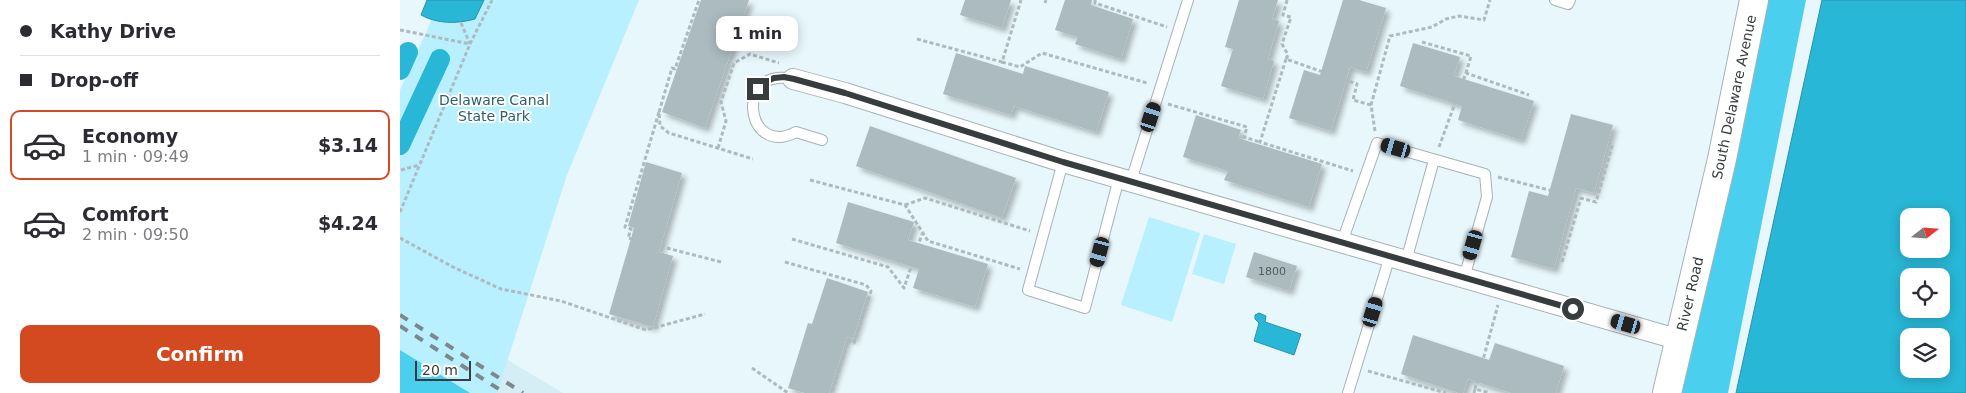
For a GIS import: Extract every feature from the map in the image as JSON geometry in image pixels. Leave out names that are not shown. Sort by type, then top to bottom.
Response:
[{"type":"main road","name":"South Delaware Avenue","points":[[1713,194],[1754,0]]},
{"type":"main road","name":"River Road","points":[[1667,393],[1713,194]]},
{"type":"street","points":[[788,72],[854,96],[1063,162],[1680,340]]},
{"type":"lane","points":[[1063,162],[1028,290],[1085,308],[1125,179],[1161,87],[1188,0]]},
{"type":"lane","points":[[1555,0],[1568,4],[1570,0]]},
{"type":"lane","points":[[788,72],[784,77],[774,78],[765,82],[758,89],[752,107],[753,117],[758,127],[766,134],[776,138],[786,137],[796,132],[822,140]]},
{"type":"lane","points":[[1342,242],[1377,143],[1485,174],[1488,197],[1464,278]]},
{"type":"lane","points":[[1348,393],[1434,160]]},
{"type":"path","points":[[400,212],[470,44],[492,0]]},
{"type":"path","points":[[699,0],[676,69],[672,68],[625,227],[631,229],[628,238],[721,262]]},
{"type":"path","points":[[1002,62],[1021,0]]},
{"type":"path","points":[[1095,0],[1095,3],[1148,21]]},
{"type":"path","points":[[1260,142],[1288,55],[1282,44],[1291,17],[1283,15],[1287,0]]},
{"type":"path","points":[[1377,143],[1371,105],[1390,36],[1432,27],[1446,19],[1459,16],[1484,20],[1490,0]]},
{"type":"path","points":[[461,23],[470,44]]},
{"type":"path","points":[[400,30],[470,44]]},
{"type":"path","points":[[917,39],[1020,67],[1042,53],[1161,87]]},
{"type":"path","points":[[1422,42],[1470,56],[1466,73],[1434,160]]},
{"type":"path","points":[[718,148],[726,121],[721,102],[734,63],[750,54],[788,72]]},
{"type":"path","points":[[1286,58],[1357,84],[1353,100],[1371,105]]},
{"type":"path","points":[[1466,73],[1529,95]]},
{"type":"path","points":[[1156,101],[1246,127],[1244,137],[1366,175]]},
{"type":"path","points":[[659,112],[660,126],[669,133],[753,159]]},
{"type":"path","points":[[1485,174],[1596,202],[1612,143]]},
{"type":"path","points":[[401,170],[420,165]]},
{"type":"path","points":[[810,180],[905,205],[925,198],[1043,236]]},
{"type":"path","points":[[1562,262],[1581,198]]},
{"type":"path","points":[[905,205],[928,241],[1033,273]]},
{"type":"path","points":[[792,238],[888,266],[904,288],[923,233]]},
{"type":"path","points":[[400,238],[453,267],[501,289],[561,301],[646,330],[705,314]]},
{"type":"path","points":[[784,262],[866,285],[871,291],[854,343],[848,341],[832,393]]},
{"type":"path","points":[[1490,393],[1475,391],[1502,288]]},
{"type":"path","points":[[752,368],[788,393]]},
{"type":"path","points":[[1356,368],[1446,393]]},
{"type":"shaded area","points":[[427,0],[484,0],[475,19],[461,22],[440,22],[421,15]]},
{"type":"shaded area","points":[[1755,0],[1806,0],[1728,393],[1667,393]]},
{"type":"shaded area","points":[[1822,0],[1966,0],[1966,393],[1736,393]]},
{"type":"shaded area","points":[[400,287],[511,362],[563,393],[470,393]]},
{"type":"shaded area","points":[[1259,313],[1266,316],[1265,322],[1301,334],[1294,355],[1254,341],[1259,323],[1255,319],[1255,315]]},
{"type":"shaded area","points":[[400,350],[470,393],[400,393]]},
{"type":"green space","name":"Delaware Canal State Park","points":[[438,0],[639,0],[567,175],[497,393],[400,393],[400,90],[429,26]]},
{"type":"green space","points":[[1149,217],[1200,233],[1172,322],[1121,305]]},
{"type":"green space","points":[[1204,234],[1236,244],[1224,284],[1192,274]]},
{"type":"building","points":[[701,0],[749,0],[705,128],[662,112]]},
{"type":"building","points":[[965,0],[1011,0],[1002,28],[960,15]]},
{"type":"building","points":[[1065,0],[1092,0],[1091,5],[1133,19],[1121,59],[1075,44],[1078,37],[1055,30]]},
{"type":"building","points":[[1239,0],[1278,0],[1272,19],[1279,21],[1268,59],[1274,61],[1263,99],[1221,86],[1233,49],[1225,47]]},
{"type":"building","points":[[1343,0],[1359,0],[1386,8],[1366,72],[1350,67],[1331,131],[1289,118],[1304,70],[1320,75]]},
{"type":"building","points":[[1413,43],[1460,57],[1454,76],[1534,101],[1521,140],[1458,120],[1462,106],[1400,86]]},
{"type":"building","points":[[956,53],[1023,74],[1025,66],[1109,92],[1096,132],[1014,106],[1011,115],[943,94]]},
{"type":"building","points":[[1571,114],[1613,125],[1594,193],[1576,188],[1554,269],[1511,257],[1529,191],[1548,196]]},
{"type":"building","points":[[1196,115],[1241,130],[1238,138],[1322,164],[1309,207],[1224,180],[1228,171],[1183,157]]},
{"type":"building","points":[[870,126],[1016,178],[1002,218],[856,166]]},
{"type":"building","points":[[646,162],[682,173],[659,252],[673,256],[653,327],[609,314],[634,228],[628,226]]},
{"type":"building","points":[[848,202],[914,222],[908,240],[988,264],[975,307],[913,288],[919,269],[836,243]]},
{"type":"building","points":[[1254,252],[1297,266],[1289,291],[1246,277]]},
{"type":"building","points":[[827,278],[868,292],[853,339],[847,337],[829,393],[805,393],[788,388],[808,323],[812,324]]},
{"type":"building","points":[[1413,335],[1489,360],[1495,343],[1564,366],[1556,393],[1511,393],[1468,379],[1463,393],[1459,393],[1401,374]]},
{"type":"waterway","points":[[400,70],[408,52]]},
{"type":"waterway","points":[[400,145],[440,59]]},
{"type":"railway","points":[[400,315],[523,393]]},
{"type":"railway","points":[[400,326],[505,393]]},
{"type":"route","points":[[758,89],[765,82],[774,78],[794,79],[845,93],[1063,162],[1573,309]]}]
